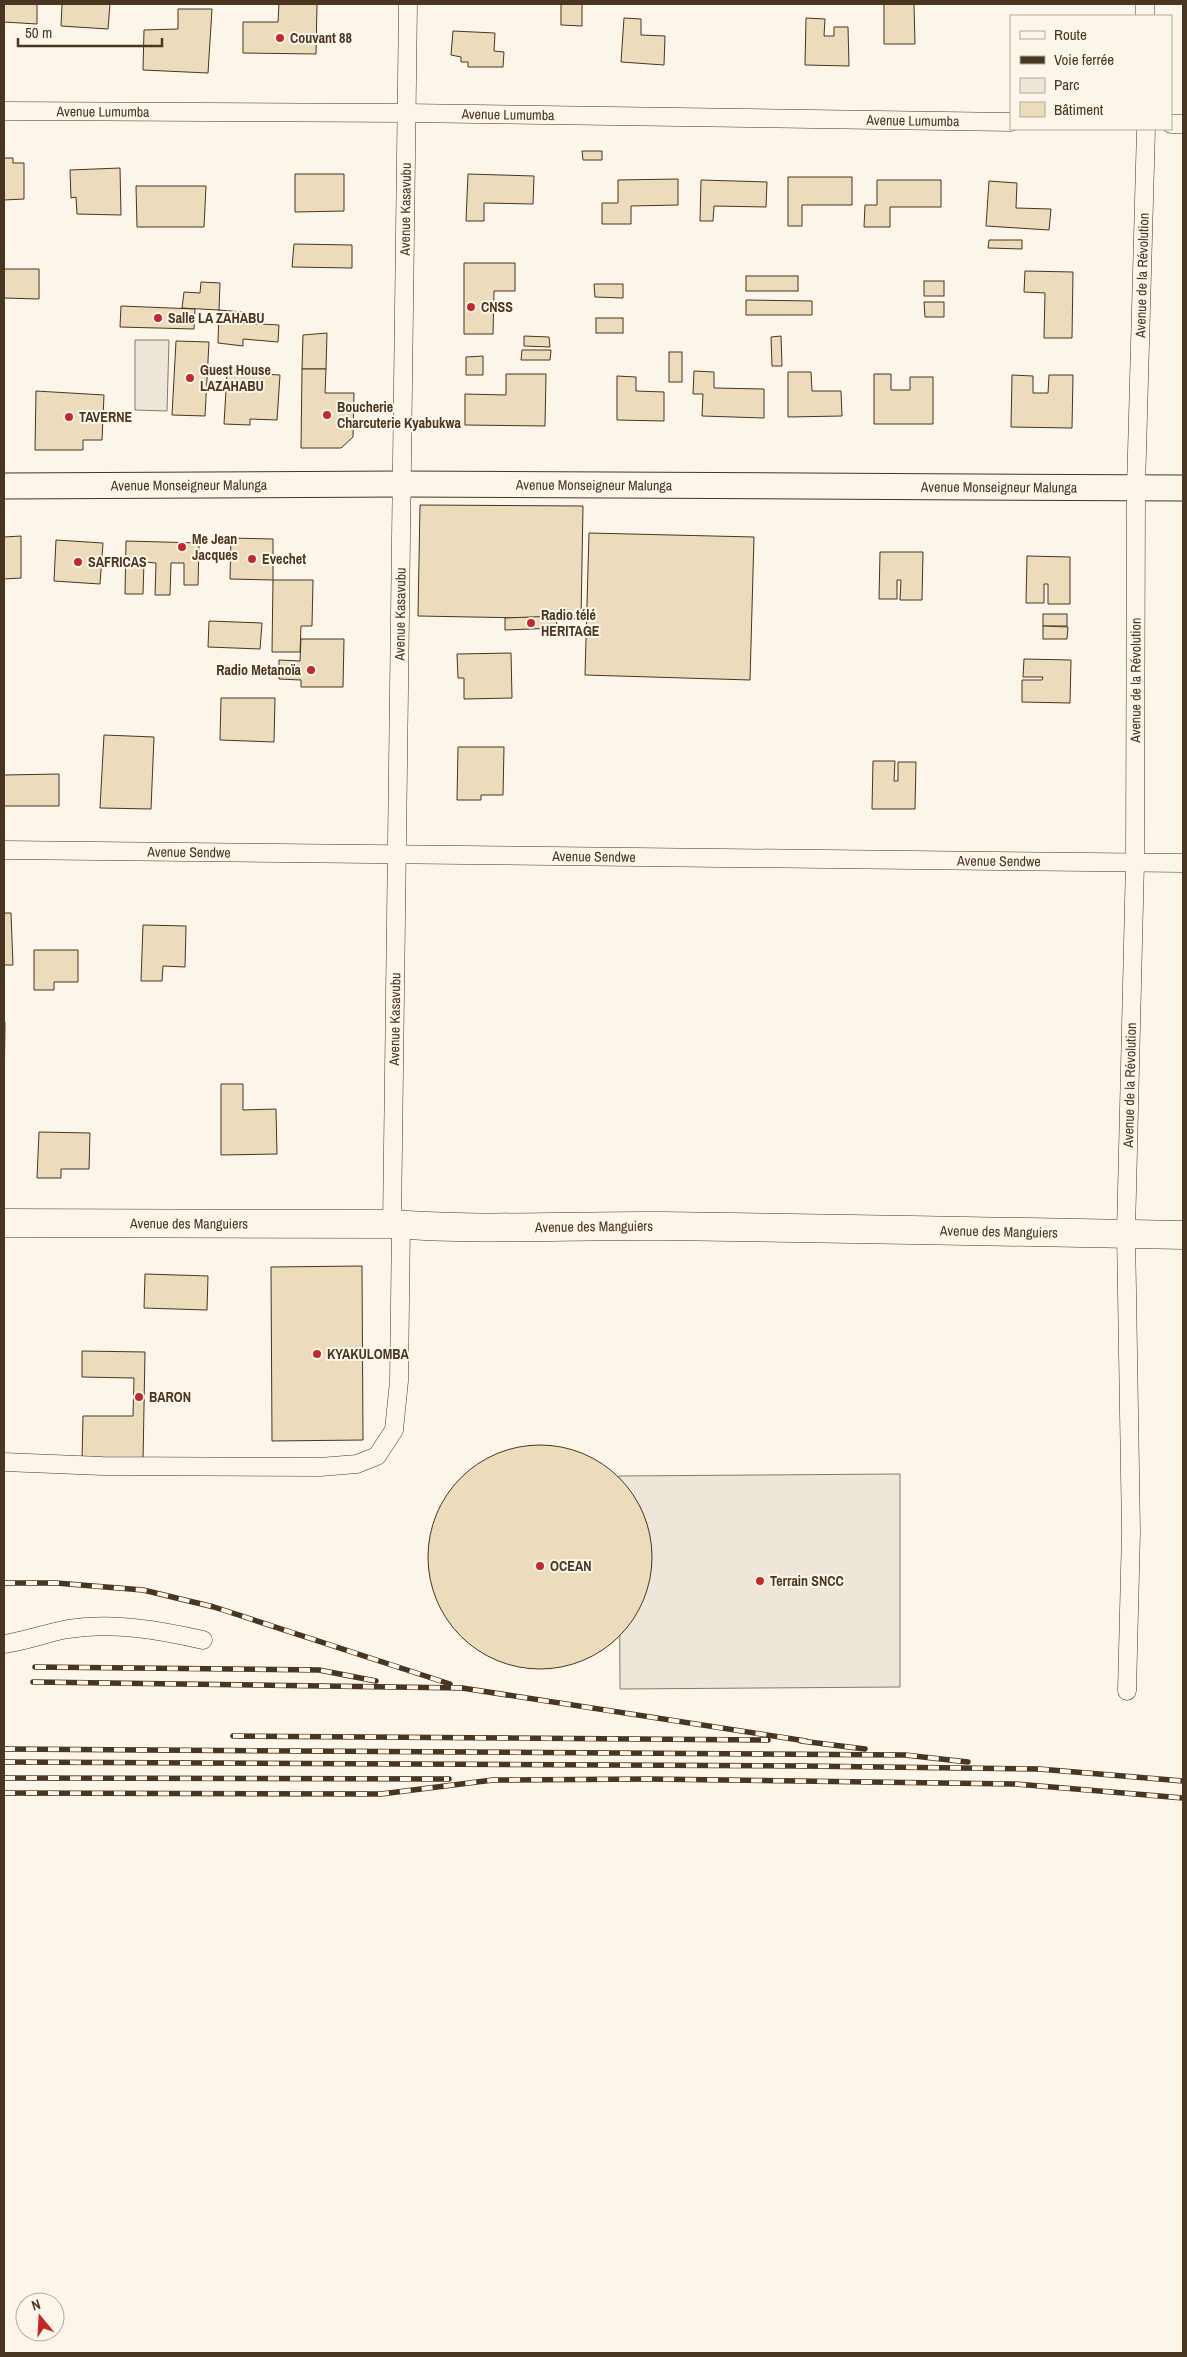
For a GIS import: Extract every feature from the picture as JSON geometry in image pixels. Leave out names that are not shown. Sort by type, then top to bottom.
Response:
[{"type":"highway","name":"Avenue des Manguiers","points":[[4,1224],[396,1224],[454,1227],[598,1225],[1126,1232],[1183,1235]]},
{"type":"street","name":"Avenue Kasavubu","points":[[4,1462],[102,1466],[169,1465],[320,1468],[357,1464],[377,1456],[394,1430],[399,1381],[396,1224],[397,854],[408,4]]},
{"type":"street","name":"Avenue Lumumba","points":[[4,111],[406,113],[1010,122]]},
{"type":"street","name":"Avenue de la Révolution","points":[[1127,1691],[1131,1532],[1126,1232],[1135,862],[1136,488],[1146,130]]},
{"type":"street","name":"Avenue Monseigneur Malunga","points":[[4,486],[402,484],[1183,488]]},
{"type":"street","name":"Avenue Sendwe","points":[[4,850],[1183,863]]},
{"type":"street","points":[[4,1644],[68,1630],[103,1626],[140,1628],[203,1640]]},
{"type":"green space","points":[[135,340],[169,340],[167,411],[135,410]]},
{"type":"green space","name":"Terrain SNCC","points":[[900,1474],[900,1687],[620,1689],[619,1476]]},
{"type":"building","points":[[4,4],[37,4],[37,24],[4,22]]},
{"type":"building","points":[[62,4],[110,4],[108,29],[61,26]]},
{"type":"building","name":"Couvant 88","points":[[279,4],[317,4],[316,54],[243,53],[243,22],[278,22]]},
{"type":"building","points":[[561,4],[582,4],[582,26],[561,25]]},
{"type":"building","points":[[884,4],[914,4],[915,44],[884,44]]},
{"type":"building","points":[[178,9],[212,9],[208,73],[143,70],[144,30],[178,29]]},
{"type":"building","points":[[624,18],[641,19],[641,35],[665,36],[664,65],[621,62]]},
{"type":"building","points":[[806,18],[825,19],[824,36],[834,36],[834,27],[848,27],[849,66],[805,65]]},
{"type":"building","points":[[453,31],[495,33],[494,51],[504,52],[503,67],[468,67],[468,62],[461,62],[461,57],[451,55]]},
{"type":"building","points":[[582,151],[602,151],[602,160],[583,160]]},
{"type":"building","points":[[4,158],[13,158],[13,163],[24,163],[24,199],[4,200]]},
{"type":"building","points":[[120,168],[121,215],[77,214],[76,197],[71,198],[70,170]]},
{"type":"building","points":[[295,174],[344,174],[344,211],[295,212]]},
{"type":"building","points":[[468,174],[534,176],[533,204],[484,203],[484,221],[466,221]]},
{"type":"building","points":[[788,177],[852,177],[852,205],[802,205],[802,226],[788,226]]},
{"type":"building","points":[[678,179],[678,205],[631,206],[631,224],[602,224],[602,203],[618,203],[618,180]]},
{"type":"building","points":[[701,180],[767,182],[766,207],[714,206],[713,221],[700,221]]},
{"type":"building","points":[[877,180],[941,180],[941,207],[890,207],[890,227],[864,227],[865,205],[877,205]]},
{"type":"building","points":[[989,181],[1017,183],[1016,208],[1051,209],[1049,230],[986,226]]},
{"type":"building","points":[[136,186],[206,186],[204,227],[137,227]]},
{"type":"building","points":[[989,240],[1022,240],[1022,249],[988,248]]},
{"type":"building","points":[[294,244],[352,245],[352,268],[292,267]]},
{"type":"building","points":[[464,263],[515,263],[515,291],[494,291],[493,334],[464,334]]},
{"type":"building","points":[[4,269],[39,269],[39,299],[4,298]]},
{"type":"building","points":[[1025,271],[1073,272],[1072,338],[1044,338],[1045,293],[1024,292]]},
{"type":"building","points":[[746,276],[798,276],[798,291],[746,291]]},
{"type":"building","points":[[924,281],[944,281],[944,296],[924,296]]},
{"type":"building","points":[[201,282],[220,283],[219,310],[182,308],[184,292],[200,293]]},
{"type":"building","points":[[594,284],[623,284],[623,298],[595,297]]},
{"type":"building","points":[[746,300],[812,301],[812,315],[746,315]]},
{"type":"building","points":[[924,302],[944,302],[944,317],[925,317]]},
{"type":"building","name":"Salle LA ZAHABU","points":[[121,306],[195,309],[194,329],[120,327]]},
{"type":"building","points":[[219,310],[243,312],[242,323],[279,325],[278,342],[243,339],[243,346],[218,343]]},
{"type":"building","points":[[596,318],[623,318],[623,333],[596,333]]},
{"type":"building","points":[[327,333],[326,369],[302,369],[303,335]]},
{"type":"building","points":[[524,336],[549,337],[550,347],[524,346]]},
{"type":"building","points":[[781,336],[782,366],[772,366],[771,337]]},
{"type":"building","name":"Guest House LAZAHABU","points":[[176,341],[209,342],[205,416],[172,415]]},
{"type":"building","points":[[522,350],[551,350],[550,360],[521,360]]},
{"type":"building","points":[[669,352],[682,352],[682,382],[669,382]]},
{"type":"building","points":[[483,356],[483,375],[466,375],[466,357]]},
{"type":"building","name":"Boucherie Charcuterie Kyabukwa","points":[[302,369],[326,369],[325,393],[354,393],[353,437],[341,448],[301,448]]},
{"type":"building","points":[[694,371],[714,372],[714,388],[764,389],[764,418],[702,416],[703,394],[693,394]]},
{"type":"building","points":[[227,372],[280,375],[277,420],[250,419],[250,425],[224,424]]},
{"type":"building","points":[[788,372],[811,372],[812,391],[841,391],[842,416],[788,417]]},
{"type":"building","points":[[506,374],[546,374],[545,426],[465,425],[465,394],[506,395]]},
{"type":"building","points":[[874,374],[891,374],[891,390],[910,390],[910,377],[933,377],[933,424],[874,424]]},
{"type":"building","points":[[1012,375],[1033,376],[1033,393],[1048,393],[1049,375],[1073,375],[1072,428],[1011,427]]},
{"type":"building","points":[[617,376],[636,377],[636,391],[664,392],[664,421],[617,420]]},
{"type":"building","name":"TAVERNE","points":[[36,391],[104,395],[102,440],[83,440],[83,450],[35,450]]},
{"type":"building","points":[[420,505],[583,506],[581,619],[418,616]]},
{"type":"building","points":[[589,533],[754,537],[750,680],[585,675]]},
{"type":"building","points":[[21,536],[21,578],[4,579],[4,537]]},
{"type":"building","name":"Evechet","points":[[231,538],[273,539],[273,580],[230,579]]},
{"type":"building","name":"SAFRICAS","points":[[56,540],[103,543],[100,584],[54,581]]},
{"type":"building","points":[[126,541],[199,543],[198,585],[184,585],[184,563],[171,563],[170,595],[155,595],[156,563],[144,562],[143,594],[125,594]]},
{"type":"building","points":[[880,552],[923,552],[922,600],[900,600],[901,580],[897,580],[897,599],[879,599]]},
{"type":"building","points":[[1027,556],[1070,557],[1070,604],[1048,604],[1048,584],[1044,584],[1044,603],[1026,603]]},
{"type":"building","points":[[273,580],[313,580],[312,626],[301,626],[300,652],[272,652]]},
{"type":"building","points":[[1043,614],[1067,614],[1067,626],[1043,626]]},
{"type":"building","name":"Radio télé HERITAGE","points":[[556,616],[557,628],[505,630],[505,618]]},
{"type":"building","points":[[209,621],[262,623],[260,649],[208,647]]},
{"type":"building","points":[[1043,626],[1068,627],[1067,639],[1043,639]]},
{"type":"building","name":"Radio Metanoïa","points":[[301,639],[344,639],[343,687],[301,687],[301,680],[279,679],[279,660],[300,661]]},
{"type":"building","points":[[511,653],[512,698],[464,699],[464,678],[458,678],[457,654]]},
{"type":"building","points":[[1024,659],[1071,660],[1070,703],[1022,702],[1022,680],[1042,680],[1043,677],[1023,677]]},
{"type":"building","points":[[221,698],[275,698],[274,742],[220,740]]},
{"type":"building","points":[[104,735],[154,737],[151,809],[100,808]]},
{"type":"building","points":[[458,747],[504,747],[503,795],[481,795],[481,800],[457,800]]},
{"type":"building","points":[[873,761],[895,761],[894,781],[898,781],[898,762],[916,762],[915,809],[872,809]]},
{"type":"building","points":[[59,774],[59,806],[4,806],[4,775]]},
{"type":"building","points":[[4,913],[11,913],[13,965],[4,965]]},
{"type":"building","points":[[143,925],[186,926],[185,967],[163,966],[162,981],[141,981]]},
{"type":"building","points":[[34,950],[78,950],[78,982],[54,982],[54,990],[34,990]]},
{"type":"building","points":[[4,1022],[5,1022],[4,1098]]},
{"type":"building","points":[[221,1084],[243,1084],[243,1110],[276,1109],[277,1154],[221,1155]]},
{"type":"building","points":[[39,1132],[90,1133],[89,1169],[61,1169],[61,1178],[37,1178]]},
{"type":"building","name":"KYAKULOMBA","points":[[362,1266],[363,1440],[272,1441],[271,1267]]},
{"type":"building","points":[[145,1274],[208,1276],[207,1310],[144,1308]]},
{"type":"building","name":"BARON","points":[[82,1351],[145,1352],[143,1461],[82,1461],[83,1416],[133,1416],[134,1378],[82,1377]]},
{"type":"building","name":"OCEAN","points":[[540,1445],[562,1447],[593,1458],[619,1478],[639,1504],[650,1535],[652,1557],[650,1579],[639,1610],[619,1636],[593,1656],[562,1667],[540,1669],[518,1667],[487,1656],[461,1636],[441,1610],[430,1579],[428,1557],[430,1535],[441,1504],[461,1478],[487,1458],[518,1447]]},
{"type":"railway","points":[[4,1583],[56,1583],[143,1590],[214,1607],[450,1684]]},
{"type":"railway","points":[[35,1667],[319,1670],[376,1681]]},
{"type":"railway","points":[[33,1682],[462,1688],[806,1741]]},
{"type":"railway","points":[[233,1736],[768,1740]]},
{"type":"railway","points":[[801,1741],[865,1749]]},
{"type":"railway","points":[[4,1749],[905,1755],[968,1762]]},
{"type":"railway","points":[[4,1762],[1039,1769],[1183,1781]]},
{"type":"railway","points":[[4,1778],[449,1779]]},
{"type":"railway","points":[[4,1793],[381,1794],[493,1780],[648,1779],[1015,1784],[1183,1798]]},
{"type":"place","name":"Couvant 88","points":[[280,38]]},
{"type":"place","name":"CNSS","points":[[471,307]]},
{"type":"place","name":"Salle LA ZAHABU","points":[[158,318]]},
{"type":"place","name":"Guest House LAZAHABU","points":[[190,378]]},
{"type":"place","name":"Boucherie Charcuterie Kyabukwa","points":[[327,415]]},
{"type":"place","name":"TAVERNE","points":[[69,417]]},
{"type":"place","name":"Me Jean Jacques","points":[[182,547]]},
{"type":"place","name":"Evechet","points":[[252,559]]},
{"type":"place","name":"SAFRICAS","points":[[78,562]]},
{"type":"place","name":"Radio télé HERITAGE","points":[[531,623]]},
{"type":"place","name":"Radio Metanoïa","points":[[311,670]]},
{"type":"place","name":"KYAKULOMBA","points":[[317,1354]]},
{"type":"place","name":"BARON","points":[[139,1397]]},
{"type":"place","name":"OCEAN","points":[[540,1566]]},
{"type":"place","name":"Terrain SNCC","points":[[760,1581]]}]
